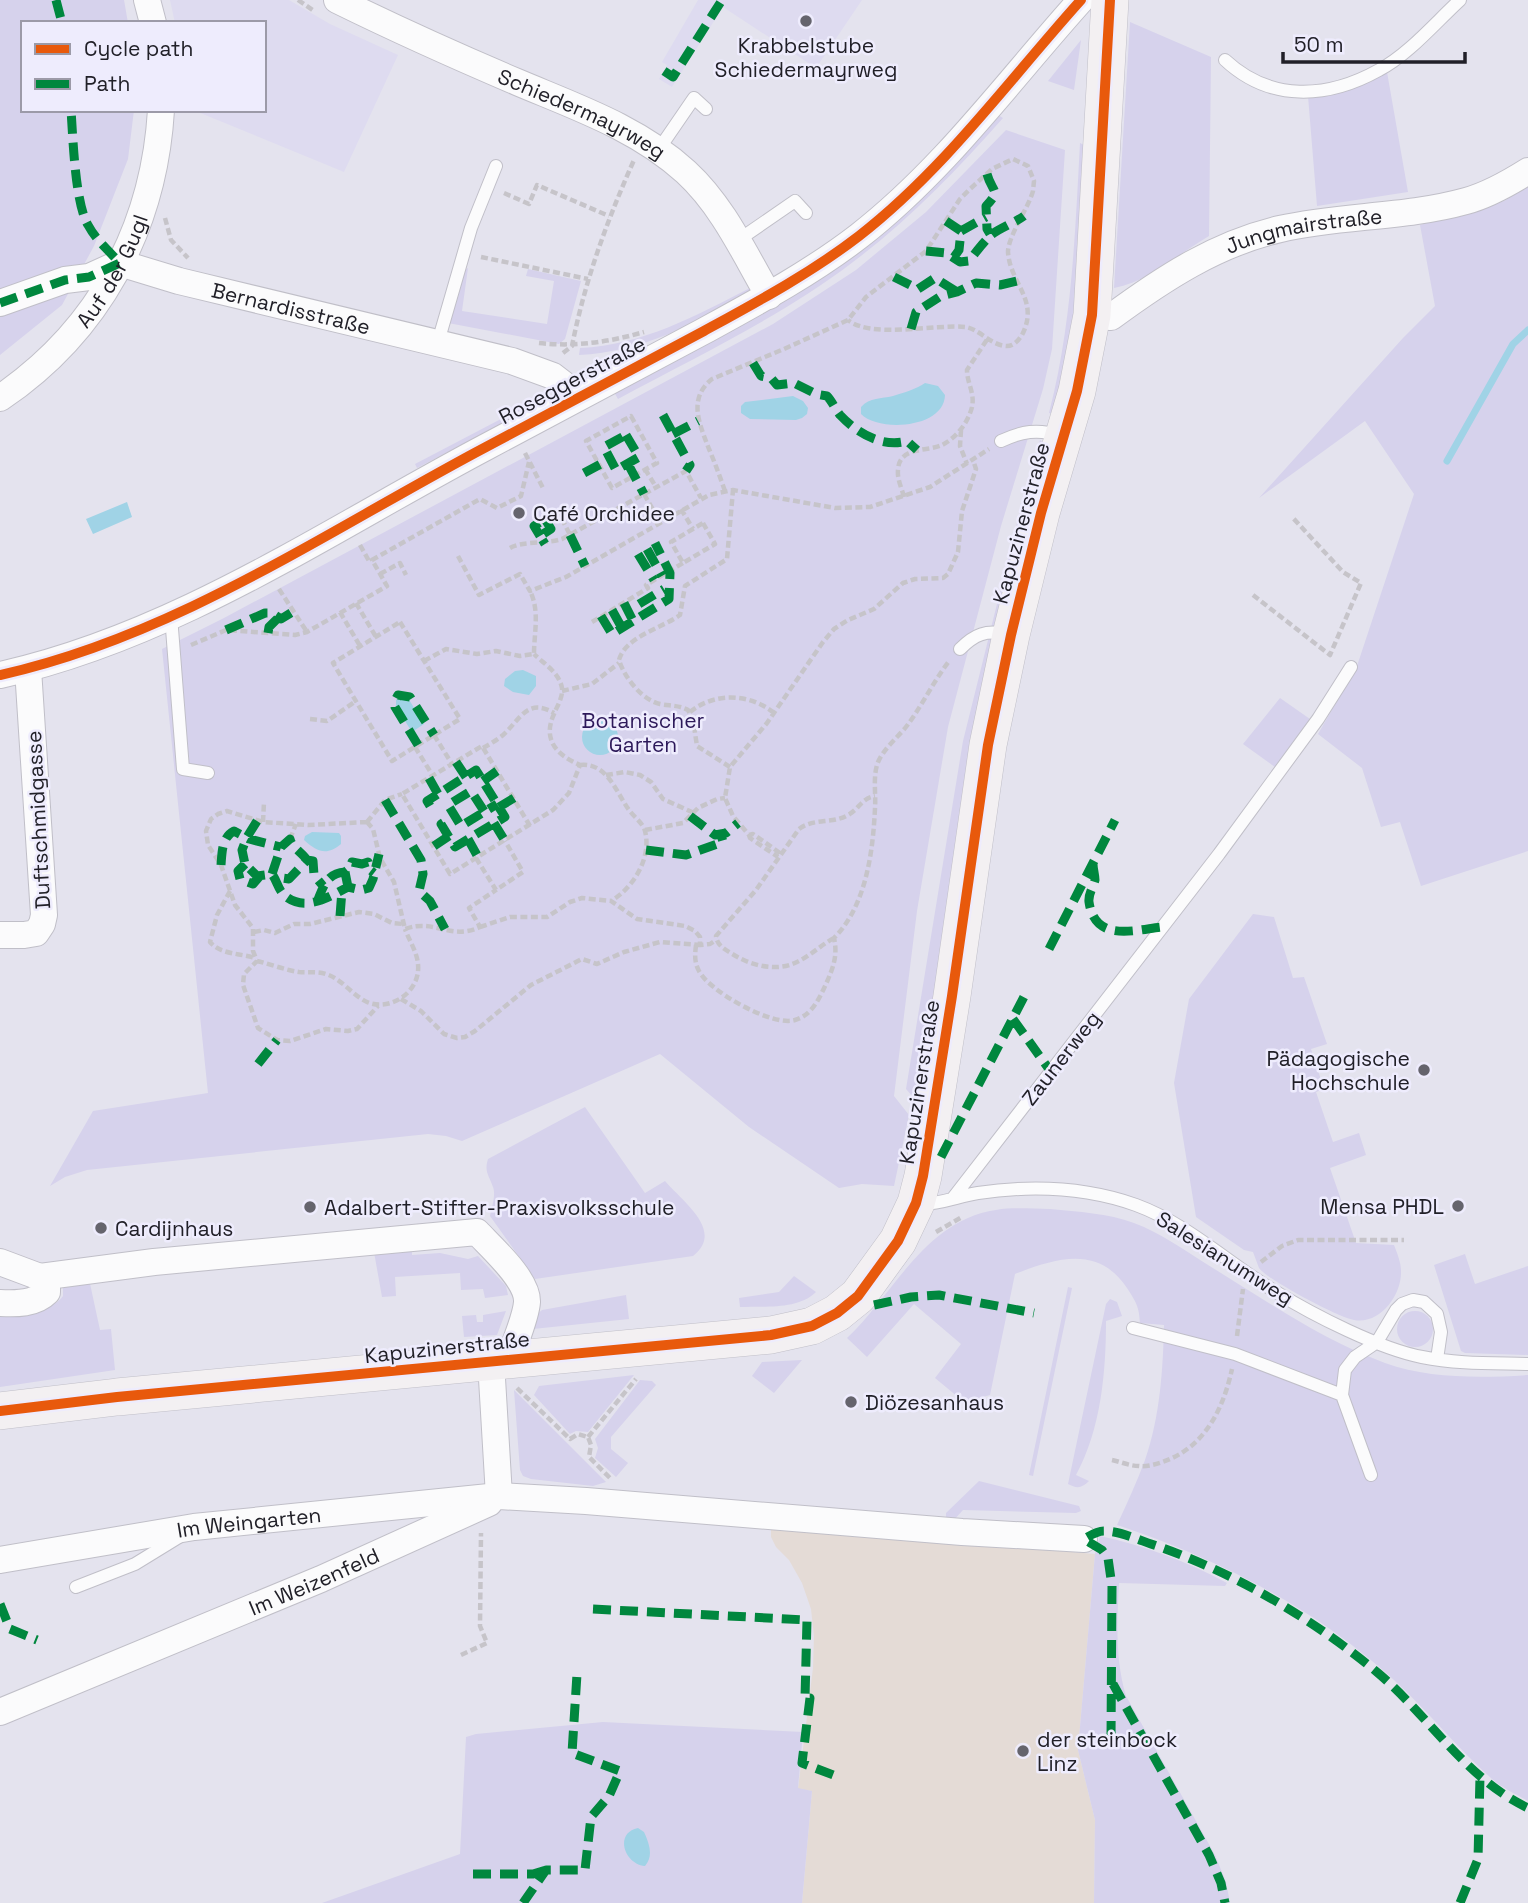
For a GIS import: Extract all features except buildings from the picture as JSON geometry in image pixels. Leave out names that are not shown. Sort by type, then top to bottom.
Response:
[{"type":"street","points":[[147,0],[152,21]]},
{"type":"street","name":"Roseggerstraße","points":[[0,675],[28,669],[98,645],[171,616],[292,554],[579,396],[769,296],[860,235],[913,188],[1007,88],[1081,0]]},
{"type":"street","name":"Kapuzinerstraße","points":[[0,1411],[110,1398],[503,1371],[771,1335],[812,1326],[837,1313],[867,1286],[898,1241],[924,1218],[923,1176],[988,744],[1011,635],[1041,513],[1077,391],[1092,316],[1110,0]]},
{"type":"street","name":"Schiedermayrweg","points":[[328,7],[401,30],[618,125],[652,156],[688,174],[716,205],[769,296]]},
{"type":"street","name":"Auf der Gugl","points":[[0,398],[41,365],[71,336],[120,263],[136,233],[146,205],[160,136],[161,112]]},
{"type":"street","name":"Jungmairstraße","points":[[1092,316],[1111,317],[1188,264],[1240,240],[1284,228],[1412,212],[1468,201],[1528,171]]},
{"type":"street","points":[[0,303],[65,280],[89,277],[120,263]]},
{"type":"street","name":"Bernardisstraße","points":[[120,263],[179,282],[512,361],[553,376],[579,396]]},
{"type":"street","name":"Duftschmidgasse","points":[[0,935],[24,936],[36,933],[44,915],[28,669]]},
{"type":"street","name":"Kapuzinerstraße","points":[[40,1277],[154,1262],[477,1233],[498,1253],[525,1288],[526,1310],[503,1371]]},
{"type":"street","points":[[0,1262],[40,1277],[47,1286],[47,1292],[41,1298],[16,1304],[0,1303]]},
{"type":"street","points":[[503,1371],[490,1502],[1084,1539]]},
{"type":"street","name":"Im Weingarten","points":[[0,1560],[194,1527],[490,1502]]},
{"type":"street","name":"Im Weizenfeld","points":[[0,1713],[321,1579],[490,1502]]},
{"type":"lane","points":[[1225,60],[1236,70],[1275,89],[1289,92],[1326,89],[1379,70],[1395,59],[1460,0]]},
{"type":"lane","points":[[652,156],[694,97],[706,109]]},
{"type":"lane","points":[[438,342],[463,254],[496,166]]},
{"type":"lane","points":[[737,241],[795,201],[806,213]]},
{"type":"lane","points":[[1002,441],[1027,431],[1043,431],[1064,436]]},
{"type":"lane","points":[[171,616],[183,769],[208,772]]},
{"type":"lane","points":[[960,649],[975,636],[986,632],[1011,635]]},
{"type":"lane","name":"Zaunerweg","points":[[953,1198],[1169,918],[1318,719],[1351,667]]},
{"type":"lane","name":"Salesianumweg","points":[[924,1218],[928,1204],[953,1198],[1015,1189],[1054,1188],[1090,1193],[1135,1205],[1167,1218],[1311,1312],[1397,1351],[1437,1359],[1528,1364]]},
{"type":"lane","points":[[1371,1475],[1342,1395],[1345,1370],[1355,1357],[1377,1342],[1402,1304],[1413,1300],[1424,1302],[1432,1308],[1440,1323],[1437,1359]]},
{"type":"lane","points":[[1133,1328],[1235,1354],[1342,1395]]},
{"type":"lane","points":[[76,1587],[135,1564],[194,1527]]},
{"type":"path","points":[[298,0],[328,7]]},
{"type":"path","points":[[572,346],[588,278],[609,216],[636,156],[652,156]]},
{"type":"path","points":[[725,491],[698,421],[697,400],[704,385],[712,379],[848,320],[866,297],[926,251],[960,199],[992,169],[1013,159],[1028,166],[1034,181],[1029,203],[1008,250],[1014,274],[1027,301],[1028,316],[1022,335],[1012,345],[1002,345],[966,327],[886,329],[860,326],[848,320]]},
{"type":"path","points":[[487,186],[529,204],[537,185],[609,216]]},
{"type":"path","points":[[166,208],[165,218],[171,240],[192,262]]},
{"type":"path","points":[[463,254],[588,278]]},
{"type":"path","points":[[533,342],[572,346],[612,342],[647,332]]},
{"type":"path","points":[[904,497],[898,470],[904,457],[913,451],[944,444],[961,430],[968,419],[973,400],[968,367],[988,338]]},
{"type":"path","points":[[631,416],[657,463],[645,469],[611,488],[586,441],[631,416]]},
{"type":"path","points":[[961,430],[961,451],[967,464]]},
{"type":"path","points":[[530,591],[566,578],[701,498],[733,490],[835,508],[870,507],[930,487],[1002,441]]},
{"type":"path","points":[[524,452],[544,489]]},
{"type":"path","points":[[779,855],[750,838],[738,824],[725,798],[730,767],[774,713],[823,642],[841,624],[874,609],[907,581],[936,579],[948,574],[958,552],[962,511],[976,469],[973,460]]},
{"type":"path","points":[[174,653],[226,630],[295,635],[307,632],[387,586],[372,559],[480,499],[498,508],[521,496],[529,462]]},
{"type":"path","points":[[645,469],[656,487]]},
{"type":"path","points":[[510,548],[520,544],[552,542],[570,535],[686,471],[701,498]]},
{"type":"path","points":[[730,767],[697,746],[690,712],[685,708],[660,704],[645,697],[619,663],[619,656],[625,648],[680,615],[687,584],[727,559],[733,490]]},
{"type":"path","points":[[644,494],[660,522]]},
{"type":"path","points":[[557,509],[570,535]]},
{"type":"path","points":[[681,509],[693,529]]},
{"type":"path","points":[[1253,595],[1330,654],[1361,583],[1343,572],[1293,518]]},
{"type":"path","points":[[592,622],[648,588],[646,585],[715,544],[703,523],[671,542],[683,563]]},
{"type":"path","points":[[458,556],[479,595],[520,574],[535,603],[534,654]]},
{"type":"path","points":[[380,574],[400,563],[406,575]]},
{"type":"path","points":[[276,584],[307,632]]},
{"type":"path","points":[[356,603],[376,637]]},
{"type":"path","points":[[340,612],[360,646]]},
{"type":"path","points":[[400,622],[460,719],[392,761],[332,663],[360,646],[400,622]]},
{"type":"path","points":[[424,661],[446,649],[477,654],[496,651],[520,656],[534,654]]},
{"type":"path","points":[[875,796],[866,799],[847,816],[803,825],[779,855],[751,898],[717,933],[716,940],[724,949],[743,960],[776,967],[800,961],[834,939],[848,922],[863,885],[872,846],[875,796],[875,773],[881,757],[901,734],[944,667],[960,649]]},
{"type":"path","points":[[534,654],[556,675],[562,691],[548,729],[554,746],[567,759],[580,765],[593,766],[606,775],[645,830],[646,850],[641,867],[629,886],[611,901]]},
{"type":"path","points":[[562,691],[592,684],[619,663]]},
{"type":"path","points":[[690,712],[709,699],[726,698],[754,701],[774,713]]},
{"type":"path","points":[[310,719],[327,720],[356,701]]},
{"type":"path","points":[[367,821],[373,829],[380,858],[394,882],[404,926],[417,958],[418,970],[412,986],[401,999],[378,1006],[357,1029],[326,1029],[290,1041],[277,1040],[258,1028],[243,985],[244,974],[256,960],[254,932],[235,905],[221,865],[208,845],[208,823],[214,816],[227,811],[263,822],[296,824],[367,821],[385,800],[402,794],[482,746],[483,748],[500,737],[530,709],[541,707],[554,713]]},
{"type":"path","points":[[434,735],[452,765]]},
{"type":"path","points":[[415,746],[433,776]]},
{"type":"path","points":[[483,748],[530,826]]},
{"type":"path","points":[[402,794],[450,874],[553,810],[566,798],[580,765]]},
{"type":"path","points":[[606,775],[628,772],[643,776],[663,799],[692,812]]},
{"type":"path","points":[[645,830],[682,823],[692,812],[717,799],[725,798]]},
{"type":"path","points":[[263,822],[264,802]]},
{"type":"path","points":[[290,839],[296,824]]},
{"type":"path","points":[[480,927],[469,908],[523,872],[505,841]]},
{"type":"path","points":[[476,858],[496,890]]},
{"type":"path","points":[[230,891],[221,906],[210,942],[222,952],[243,954],[298,971],[328,974],[361,999],[378,1006]]},
{"type":"path","points":[[254,932],[264,930],[275,933],[294,924],[310,925],[359,912],[374,914],[404,926],[428,925],[461,933],[510,917],[547,917],[570,902],[582,898],[611,901],[637,919],[691,928],[700,937],[695,956],[698,970],[711,984],[757,1014],[769,1019],[787,1021],[804,1016],[818,1000],[835,962],[834,939]]},
{"type":"path","points":[[401,999],[421,1011],[444,1034],[457,1038],[465,1037],[531,985],[582,959],[597,964],[624,952],[660,942],[698,945],[716,940]]},
{"type":"path","points":[[924,1218],[969,1213]]},
{"type":"path","points":[[1112,1460],[1140,1467],[1163,1462],[1189,1449],[1203,1436],[1225,1394],[1235,1354],[1243,1287],[1249,1274],[1263,1259],[1282,1246],[1298,1240],[1404,1240]]},
{"type":"path","points":[[503,1371],[570,1438],[578,1434],[588,1437]]},
{"type":"path","points":[[588,1437],[637,1378]]},
{"type":"path","points":[[588,1437],[591,1445],[589,1457],[614,1481]]},
{"type":"path","points":[[461,1655],[487,1643],[480,1626],[490,1502]]},
{"type":"shaded area","points":[[170,0],[289,0],[330,24],[398,55],[344,172],[198,112],[266,112],[266,21],[175,21]]},
{"type":"shaded area","points":[[698,0],[862,0],[816,68],[723,7],[672,87],[659,79],[667,65],[662,62]]},
{"type":"shaded area","points":[[771,1526],[1095,1554],[1078,1750],[1095,1820],[1094,1903],[802,1903],[812,1791],[798,1789],[813,1668],[814,1636],[811,1609],[802,1583],[789,1560],[776,1547],[771,1537]]},
{"type":"green space","points":[[0,0],[124,0],[128,21],[21,21],[21,112],[134,112],[128,159],[94,246],[62,305],[0,355]]},
{"type":"green space","points":[[1130,22],[1211,57],[1209,236],[1152,273],[1114,288]]},
{"type":"green space","points":[[1081,40],[1074,90],[1048,81]]},
{"type":"green space","points":[[1387,72],[1408,192],[1317,206],[1308,96],[1366,83]]},
{"type":"green space","points":[[998,115],[1003,118],[950,175],[913,212],[853,262],[768,318],[618,399],[614,392],[758,315]]},
{"type":"green space","name":"Botanischer Garten","points":[[1006,130],[1065,150],[1052,349],[1043,389],[1001,526],[948,727],[917,911],[894,1096],[909,1115],[894,1186],[862,1184],[839,1188],[749,1127],[660,1054],[462,1141],[428,1134],[87,1170],[65,1177],[50,1186],[93,1111],[208,1093],[162,649],[773,324],[856,270],[926,212]]},
{"type":"green space","points":[[1080,143],[1092,149],[1083,273],[1056,414],[1049,413],[1068,313]]},
{"type":"green space","points":[[1528,187],[1528,851],[1421,886],[1400,822],[1381,827],[1362,768],[1318,734],[1357,666],[1414,494],[1365,421],[1259,498],[1435,306],[1420,225],[1504,201]]},
{"type":"green space","points":[[468,268],[462,311],[547,324],[554,281],[526,276],[528,269],[581,281],[565,339],[559,344],[448,323],[464,270]]},
{"type":"green space","points":[[750,288],[747,296],[666,335],[624,348],[579,355],[580,348],[625,341],[668,327]]},
{"type":"green space","points":[[522,408],[511,419],[417,468],[415,464]]},
{"type":"green space","points":[[1040,440],[1046,445],[921,1106],[906,1089],[963,741]]},
{"type":"green space","points":[[1280,698],[1310,719],[1275,767],[1243,744]]},
{"type":"green space","points":[[1253,914],[1274,917],[1293,978],[1304,977],[1327,1044],[1311,1049],[1324,1089],[1316,1092],[1333,1142],[1359,1133],[1366,1155],[1330,1168],[1356,1243],[1394,1245],[1399,1258],[1401,1271],[1398,1289],[1388,1306],[1372,1318],[1346,1318],[1288,1289],[1259,1268],[1253,1252],[1244,1250],[1196,1217],[1174,1083],[1189,999]]},
{"type":"green space","points":[[585,1107],[645,1193],[665,1181],[698,1217],[705,1237],[702,1246],[693,1256],[535,1279],[490,1216],[494,1194],[487,1170],[488,1159]]},
{"type":"green space","points":[[1050,1209],[1103,1215],[1144,1227],[1316,1331],[1385,1363],[1438,1375],[1528,1375],[1528,1801],[1492,1779],[1394,1680],[1331,1630],[1298,1608],[1228,1570],[1117,1525],[1142,1468],[1154,1427],[1162,1376],[1164,1325],[1140,1323],[1138,1308],[1127,1288],[1116,1274],[1103,1265],[1090,1260],[1061,1260],[1015,1274],[990,1395],[964,1402],[935,1378],[961,1344],[914,1304],[867,1357],[847,1338],[912,1261],[949,1228],[971,1217],[996,1210]]},
{"type":"green space","points":[[412,1247],[412,1255],[440,1253],[468,1259],[478,1256],[506,1286],[508,1295],[485,1298],[483,1289],[461,1290],[460,1273],[395,1277],[396,1296],[382,1297],[374,1252]]},
{"type":"green space","points":[[1465,1254],[1475,1284],[1528,1266],[1528,1355],[1461,1351],[1434,1265]]},
{"type":"green space","points":[[794,1276],[816,1292],[809,1298],[790,1304],[740,1307],[739,1298],[779,1292]]},
{"type":"green space","points":[[89,1279],[100,1330],[111,1329],[115,1370],[0,1387],[0,1310],[34,1310],[50,1306],[63,1296],[63,1282]]},
{"type":"green space","points":[[1068,1287],[1072,1288],[1033,1476],[1029,1475]]},
{"type":"green space","points":[[626,1295],[629,1319],[533,1329],[534,1317],[542,1310]]},
{"type":"green space","points":[[1110,1299],[1117,1302],[1122,1316],[1106,1321],[1100,1400],[1091,1439],[1076,1475],[1089,1481],[1074,1487],[1068,1484],[1106,1304]]},
{"type":"green space","points":[[506,1311],[497,1335],[464,1337],[462,1316],[476,1315],[477,1322],[483,1322],[483,1315]]},
{"type":"green space","points":[[1415,1311],[1428,1316],[1433,1329],[1428,1342],[1415,1347],[1402,1342],[1397,1329],[1402,1316]]},
{"type":"green space","points":[[802,1360],[774,1393],[752,1376],[762,1362]]},
{"type":"green space","points":[[634,1375],[588,1432],[576,1431],[570,1434],[534,1395],[539,1386]]},
{"type":"green space","points":[[640,1380],[652,1381],[656,1385],[611,1437],[611,1449],[628,1463],[616,1477],[595,1458],[598,1448],[595,1439]]},
{"type":"green space","points":[[514,1390],[606,1482],[593,1486],[523,1476],[520,1470]]},
{"type":"green space","points":[[979,1481],[1079,1506],[1081,1511],[963,1510],[952,1522],[946,1518],[946,1513]]},
{"type":"green space","points":[[1100,1536],[1165,1555],[1227,1583],[1225,1586],[1119,1583],[1117,1626],[1118,1654],[1126,1696],[1215,1855],[1226,1882],[1230,1903],[1094,1903],[1095,1820],[1078,1750],[1095,1554]]},
{"type":"green space","points":[[603,1722],[803,1732],[798,1788],[812,1791],[802,1903],[322,1903],[460,1854],[466,1737]]},
{"type":"water","points":[[925,383],[938,386],[945,395],[942,406],[934,415],[922,421],[895,425],[869,420],[861,414],[861,407],[868,401],[901,394]]},
{"type":"water","points":[[793,396],[803,401],[808,408],[807,414],[802,418],[750,419],[741,413],[741,406],[745,402]]},
{"type":"water","points":[[127,502],[132,517],[93,534],[86,519]]},
{"type":"water","points":[[523,670],[536,676],[536,686],[529,695],[513,692],[504,686],[505,679],[515,671]]},
{"type":"water","points":[[401,696],[408,698],[424,724],[412,732],[396,707],[396,700]]},
{"type":"water","points":[[600,719],[613,724],[618,737],[613,750],[600,755],[587,750],[582,737],[587,724]]},
{"type":"water","points":[[312,832],[339,833],[341,844],[331,850],[318,850],[304,840],[305,836]]},
{"type":"water","points":[[638,1828],[644,1832],[650,1849],[645,1866],[632,1860],[625,1848],[626,1836]]},
{"type":"waterway","points":[[1447,461],[1513,344],[1528,330]]},
{"type":"marked path","points":[[56,0],[61,21]]},
{"type":"marked path","points":[[664,71],[673,77],[722,0]]},
{"type":"marked path","points":[[0,303],[65,280],[89,277],[120,263],[95,236],[84,215],[75,170],[71,112]]},
{"type":"marked path","points":[[987,174],[995,193],[986,206],[987,229],[990,234]]},
{"type":"marked path","points":[[926,251],[946,253],[960,262],[969,261],[992,234],[1024,216]]},
{"type":"marked path","points":[[954,257],[959,250],[961,231],[986,217]]},
{"type":"marked path","points":[[946,221],[961,231]]},
{"type":"marked path","points":[[894,277],[918,289],[935,278],[957,292]]},
{"type":"marked path","points":[[911,329],[916,312],[941,296],[976,283],[1000,285],[1017,281]]},
{"type":"marked path","points":[[753,363],[761,376],[771,378],[777,385],[794,383],[816,394],[827,396],[840,415],[862,433],[879,441],[907,441],[917,450]]},
{"type":"marked path","points":[[663,415],[690,465],[686,471]]},
{"type":"marked path","points":[[673,434],[698,421]]},
{"type":"marked path","points":[[626,435],[639,457],[616,470],[604,447],[626,435]]},
{"type":"marked path","points":[[584,473],[610,459]]},
{"type":"marked path","points":[[628,464],[644,494]]},
{"type":"marked path","points":[[540,536],[534,526],[545,519],[551,529],[540,536],[545,544]]},
{"type":"marked path","points":[[570,535],[585,566]]},
{"type":"marked path","points":[[601,616],[612,634],[669,599],[670,573],[655,543]]},
{"type":"marked path","points":[[647,549],[662,576]]},
{"type":"marked path","points":[[638,554],[654,580]]},
{"type":"marked path","points":[[639,604],[664,589]]},
{"type":"marked path","points":[[624,603],[633,621]]},
{"type":"marked path","points":[[612,610],[622,628]]},
{"type":"marked path","points":[[226,630],[265,613],[272,613],[281,619],[294,611]]},
{"type":"marked path","points":[[268,633],[269,627],[278,618]]},
{"type":"marked path","points":[[418,745],[395,707],[394,702],[398,695],[410,697],[434,735]]},
{"type":"marked path","points":[[456,762],[466,777]]},
{"type":"marked path","points":[[430,806],[427,801],[476,770],[505,817],[455,847],[441,824],[454,816]]},
{"type":"marked path","points":[[483,781],[497,771]]},
{"type":"marked path","points":[[429,778],[438,794]]},
{"type":"marked path","points":[[484,811],[471,791],[448,805],[461,826],[497,804]]},
{"type":"marked path","points":[[499,807],[514,798]]},
{"type":"marked path","points":[[385,800],[421,860],[423,874],[419,891],[430,901],[445,929]]},
{"type":"marked path","points":[[690,816],[715,835],[726,833],[738,823]]},
{"type":"marked path","points":[[1049,949],[1115,820]]},
{"type":"marked path","points":[[257,821],[242,850],[245,864],[257,876],[272,874],[284,895],[300,903],[316,902],[348,887],[361,890],[369,888],[379,854]]},
{"type":"marked path","points":[[494,823],[505,841]]},
{"type":"marked path","points":[[221,865],[225,841],[234,831],[249,839],[281,847]]},
{"type":"marked path","points":[[646,850],[686,855],[723,842],[721,835]]},
{"type":"marked path","points":[[434,846],[449,836]]},
{"type":"marked path","points":[[272,874],[281,847],[290,839],[307,860],[289,879],[275,877]]},
{"type":"marked path","points":[[468,839],[478,857]]},
{"type":"marked path","points":[[307,860],[313,861],[314,875],[323,886]]},
{"type":"marked path","points":[[348,887],[345,872],[352,862],[368,862],[374,873]]},
{"type":"marked path","points":[[245,864],[238,871],[240,879],[253,884],[259,877]]},
{"type":"marked path","points":[[1093,864],[1095,880],[1089,902],[1099,924],[1117,931],[1162,927]]},
{"type":"marked path","points":[[317,902],[330,878],[345,872]]},
{"type":"marked path","points":[[340,916],[342,890]]},
{"type":"marked path","points":[[941,1157],[1027,991]]},
{"type":"marked path","points":[[1013,1019],[1051,1072]]},
{"type":"marked path","points":[[258,1064],[277,1040]]},
{"type":"marked path","points":[[874,1305],[911,1297],[939,1295],[1034,1313]]},
{"type":"marked path","points":[[1111,1739],[1112,1586],[1108,1558],[1102,1550],[1084,1539],[1104,1531],[1116,1532],[1181,1555],[1241,1582],[1299,1615],[1378,1673],[1467,1764],[1506,1796],[1528,1808]]},
{"type":"marked path","points":[[0,1604],[10,1629],[37,1640]]},
{"type":"marked path","points":[[593,1609],[807,1620],[805,1698],[810,1698],[802,1763],[836,1776]]},
{"type":"marked path","points":[[523,1903],[546,1870],[585,1870],[591,1817],[609,1796],[620,1771],[572,1753],[577,1674]]},
{"type":"marked path","points":[[1113,1684],[1209,1855],[1221,1883],[1225,1903]]},
{"type":"marked path","points":[[1460,1903],[1478,1859],[1480,1776]]},
{"type":"marked path","points":[[473,1874],[533,1874],[546,1870]]},
{"type":"cycle path","points":[[0,675],[65,657],[128,635],[190,608],[250,578],[803,275],[859,236],[920,182],[975,123],[1081,0]]},
{"type":"cycle path","points":[[0,1411],[117,1397],[771,1335],[812,1326],[837,1313],[858,1296],[898,1241],[916,1203],[923,1176],[988,745],[1011,635],[1041,513],[1077,391],[1092,315],[1110,0]]},
{"type":"place","name":"Krabbelstube Schiedermayrweg","points":[[806,21]]},
{"type":"place","name":"Café Orchidee","points":[[519,513]]},
{"type":"place","name":"Pädagogische Hochschule","points":[[1424,1070]]},
{"type":"place","name":"Mensa PHDL","points":[[1458,1206]]},
{"type":"place","name":"Adalbert-Stifter-Praxisvolksschule","points":[[310,1207]]},
{"type":"place","name":"Cardijnhaus","points":[[101,1228]]},
{"type":"place","name":"Diözesanhaus","points":[[851,1402]]},
{"type":"place","name":"der steinbock Linz","points":[[1023,1751]]}]
